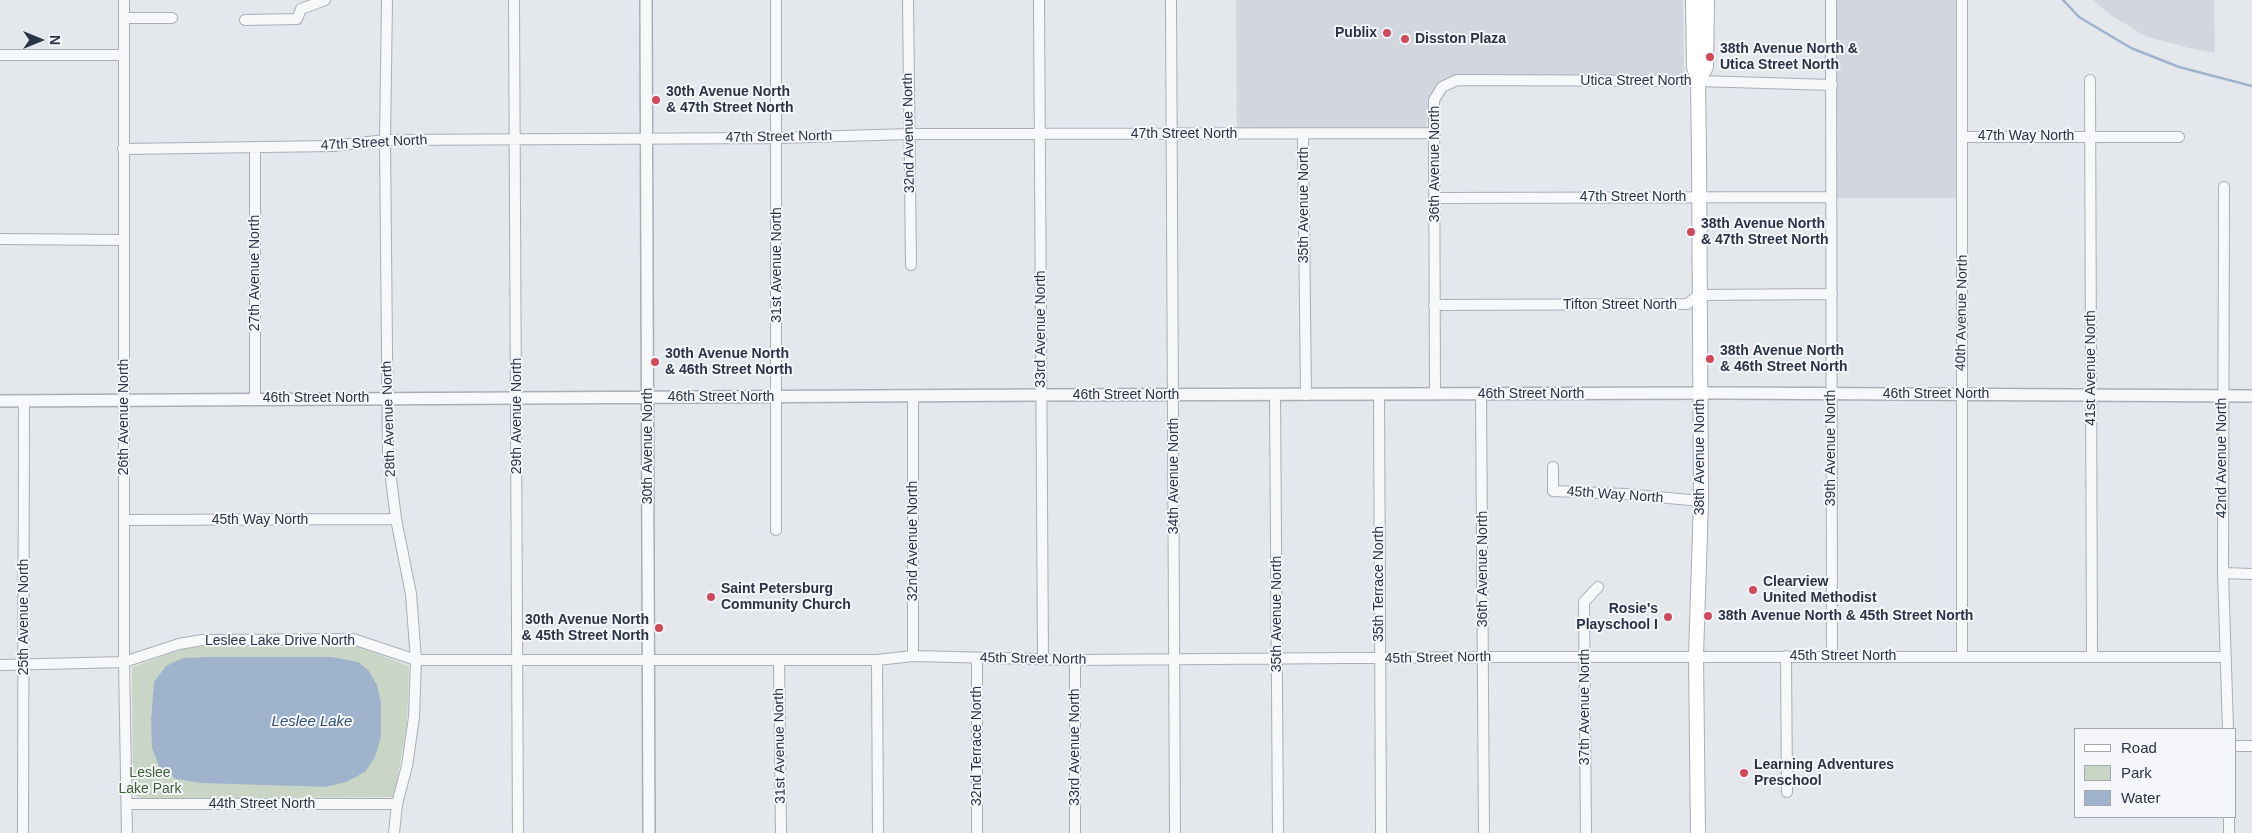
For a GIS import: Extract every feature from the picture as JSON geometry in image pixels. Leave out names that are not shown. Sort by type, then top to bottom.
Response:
[{"type":"main road","name":"38th Avenue North","points":[[1693,0],[1694,67],[1698,81],[1700,294],[1701,501],[1696,656],[1698,833]]},
{"type":"main road","name":"38th Avenue North","points":[[1698,81],[1706,67],[1708,0]]},
{"type":"street","name":"26th Avenue North","points":[[124,0],[124,662],[127,833]]},
{"type":"street","points":[[245,20],[297,19],[300,8],[325,0]]},
{"type":"street","name":"28th Avenue North","points":[[387,0],[385,140],[388,454],[396,519],[411,594],[416,660],[414,718],[407,766],[396,804],[394,833]]},
{"type":"street","name":"29th Avenue North","points":[[514,0],[518,833]]},
{"type":"street","name":"30th Avenue North","points":[[646,0],[650,833]]},
{"type":"street","name":"31st Avenue North","points":[[776,0],[776,530]]},
{"type":"street","name":"32nd Avenue North","points":[[908,0],[911,265]]},
{"type":"street","name":"33rd Avenue North","points":[[1039,0],[1043,658]]},
{"type":"street","name":"34th Avenue North","points":[[1171,0],[1175,833]]},
{"type":"street","name":"39th Avenue North","points":[[1831,0],[1832,656]]},
{"type":"street","name":"40th Avenue North","points":[[1962,0],[1962,656]]},
{"type":"street","points":[[124,18],[172,18]]},
{"type":"street","points":[[0,55],[123,55]]},
{"type":"street","name":"Utica Street North","points":[[1442,87],[1457,80],[1698,81],[1832,86]]},
{"type":"street","name":"41st Avenue North","points":[[2090,80],[2092,656]]},
{"type":"street","name":"36th Avenue North","points":[[1435,394],[1434,100],[1442,87]]},
{"type":"street","name":"47th Street North","points":[[123,149],[333,146],[385,140],[777,138],[909,134],[1435,134]]},
{"type":"street","name":"35th Avenue North","points":[[1304,134],[1306,395]]},
{"type":"street","points":[[2090,136],[2179,137]]},
{"type":"street","name":"47th Way North","points":[[1963,137],[2090,136]]},
{"type":"street","name":"27th Avenue North","points":[[255,148],[255,398]]},
{"type":"street","name":"42nd Avenue North","points":[[2224,187],[2223,573],[2228,728]]},
{"type":"street","name":"47th Street North","points":[[1434,198],[1831,197]]},
{"type":"street","points":[[0,239],[124,240]]},
{"type":"street","name":"Tifton Street North","points":[[1434,305],[1687,304],[1700,294],[1832,294]]},
{"type":"street","name":"46th Street North","points":[[0,401],[255,398],[1700,393],[2252,396]]},
{"type":"street","name":"35th Terrace North","points":[[1379,394],[1381,833]]},
{"type":"street","name":"36th Avenue North","points":[[1482,394],[1484,833]]},
{"type":"street","name":"35th Avenue North","points":[[1275,395],[1278,833]]},
{"type":"street","name":"32nd Avenue North","points":[[912,656],[913,396]]},
{"type":"street","name":"25th Avenue North","points":[[23,833],[24,401]]},
{"type":"street","name":"45th Way North","points":[[1553,467],[1553,491],[1624,494],[1701,501]]},
{"type":"street","name":"45th Way North","points":[[124,520],[396,519]]},
{"type":"street","points":[[2223,573],[2252,574]]},
{"type":"street","name":"37th Avenue North","points":[[1586,833],[1584,602],[1598,587]]},
{"type":"street","name":"Leslee Lake Drive North","points":[[0,665],[124,662],[179,644],[202,640],[353,640],[416,660],[650,659]]},
{"type":"street","name":"45th Street North","points":[[650,659],[877,660],[912,656],[1075,660],[1696,656],[2226,657]]},
{"type":"street","points":[[1786,656],[1787,792]]},
{"type":"street","name":"32nd Terrace North","points":[[976,658],[976,833]]},
{"type":"street","name":"31st Avenue North","points":[[780,660],[781,833]]},
{"type":"street","points":[[877,660],[878,833]]},
{"type":"street","name":"33rd Avenue North","points":[[1075,660],[1075,833]]},
{"type":"street","points":[[2237,746],[2252,746]]},
{"type":"street","name":"44th Street North","points":[[127,804],[396,804]]},
{"type":"street","points":[[2229,818],[2229,833]]},
{"type":"shaded area","points":[[1236,0],[1683,0],[1684,77],[1440,81],[1436,84],[1425,129],[1237,130]]},
{"type":"shaded area","points":[[1836,0],[1957,0],[1958,198],[1836,198]]},
{"type":"shaded area","points":[[2093,0],[2214,0],[2215,53],[2145,36],[2111,15]]},
{"type":"green space","name":"Leslee Lake Park","points":[[189,647],[359,647],[409,666],[407,726],[394,797],[144,799],[136,796],[133,790],[132,667]],"holes":[[[332,657],[369,671],[377,685],[381,702],[381,737],[326,787],[290,786],[151,719],[154,682],[183,658]]]},
{"type":"water","name":"Leslee Lake","points":[[332,657],[358,662],[369,671],[377,685],[381,702],[381,737],[375,757],[365,772],[346,782],[326,787],[202,783],[176,779],[160,768],[152,748],[151,719],[154,682],[166,666],[183,658]]},
{"type":"waterway","points":[[2063,0],[2079,17],[2131,48],[2179,67],[2252,86]]},
{"type":"place","name":"Publix","points":[[1387,33]]},
{"type":"place","name":"Disston Plaza","points":[[1405,39]]},
{"type":"place","name":"38th Avenue North & Utica Street North","points":[[1710,57]]},
{"type":"place","name":"30th Avenue North & 47th Street North","points":[[656,100]]},
{"type":"place","name":"38th Avenue North & 47th Street North","points":[[1691,232]]},
{"type":"place","name":"38th Avenue North & 46th Street North","points":[[1710,359]]},
{"type":"place","name":"30th Avenue North & 46th Street North","points":[[655,362]]},
{"type":"place","name":"Clearview United Methodist","points":[[1753,590]]},
{"type":"place","name":"Saint Petersburg Community Church","points":[[711,597]]},
{"type":"place","name":"38th Avenue North & 45th Street North","points":[[1708,616]]},
{"type":"place","name":"Rosie's Playschool I","points":[[1668,617]]},
{"type":"place","name":"30th Avenue North & 45th Street North","points":[[659,628]]},
{"type":"place","name":"Learning Adventures Preschool","points":[[1744,773]]}]
